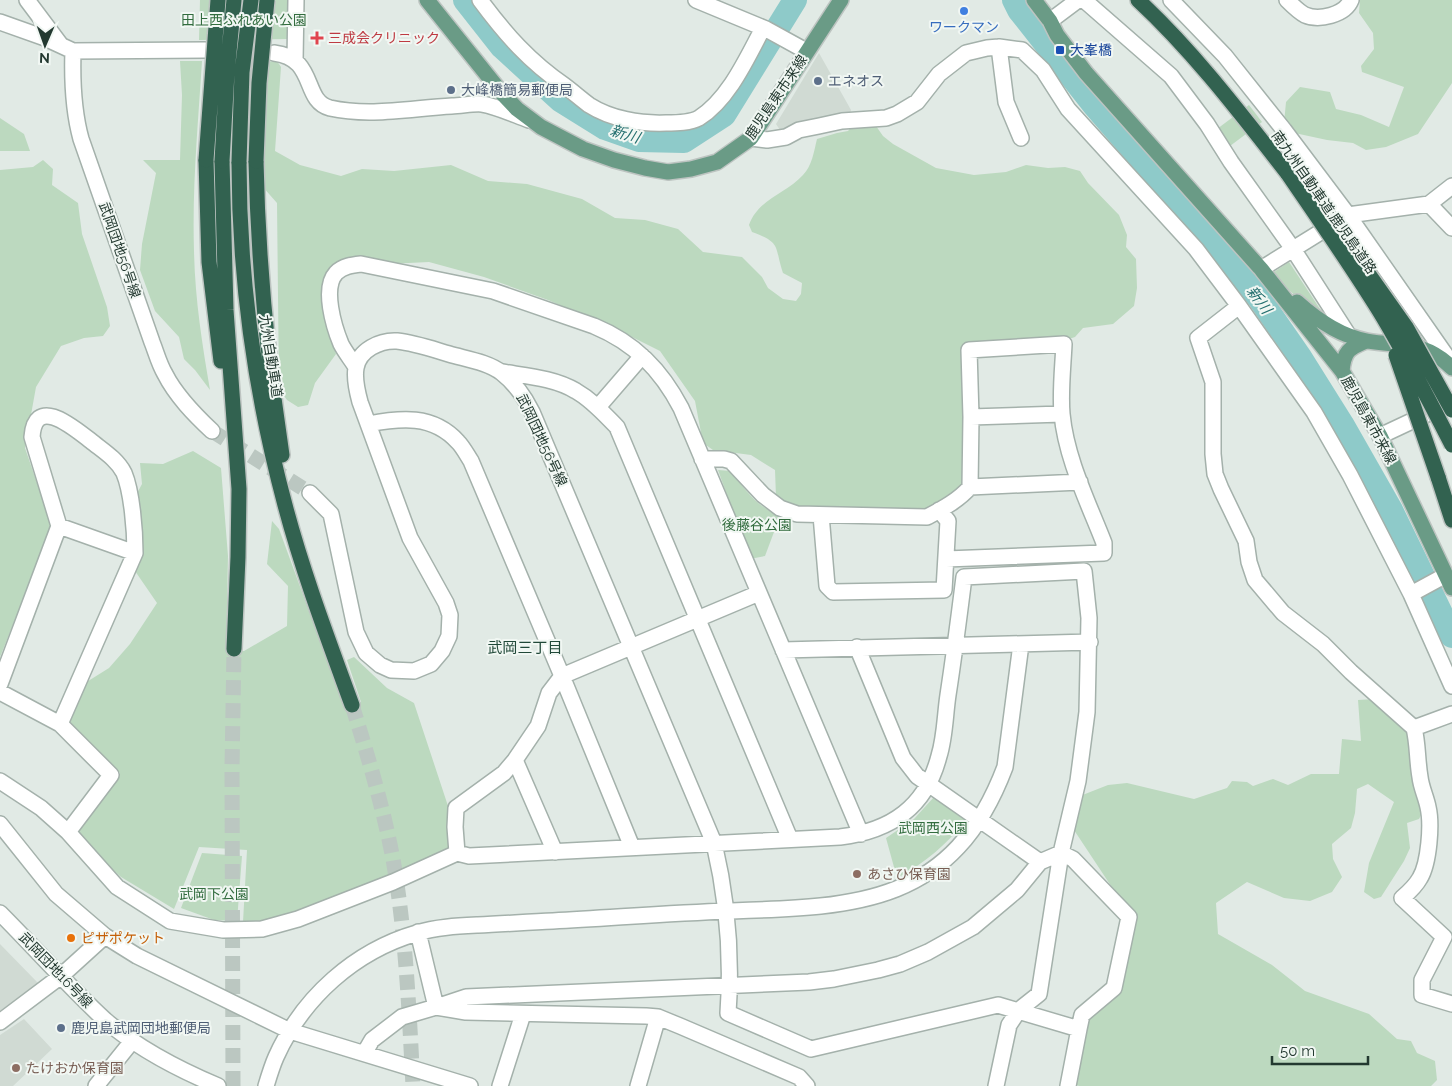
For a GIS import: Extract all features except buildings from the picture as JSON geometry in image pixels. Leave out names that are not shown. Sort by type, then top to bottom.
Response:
[{"type":"highway","points":[[218,0],[206,160],[209,262],[238,489]]},
{"type":"highway","points":[[234,0],[227,73],[222,161],[226,310],[238,489],[238,556],[234,648]]},
{"type":"highway","name":"九州自動車道","points":[[250,0],[242,72],[239,210],[243,271],[259,386],[265,420],[286,506],[318,612],[352,705]]},
{"type":"highway","points":[[267,0],[259,83],[256,161],[257,231],[265,326],[286,480],[318,612]]},
{"type":"highway","name":"南九州自動車道;鹿児島道路","points":[[1138,0],[1203,68],[1288,174],[1353,269],[1384,319],[1426,393],[1452,445]]},
{"type":"highway","points":[[1288,174],[1350,246],[1406,327],[1452,410]]},
{"type":"highway","points":[[1384,319],[1452,520]]},
{"type":"main road","name":"鹿児島東市来線","points":[[427,0],[500,91],[517,108],[541,127],[583,149],[645,168],[668,172],[692,169],[718,162],[751,138],[841,0]]},
{"type":"main road","name":"鹿児島東市来線","points":[[1034,0],[1050,21],[1057,35],[1086,73],[1261,269],[1342,371],[1380,436],[1449,582]]},
{"type":"main road","name":"鹿児島東市来線","points":[[1261,269],[1312,315],[1328,326],[1349,336],[1366,341],[1416,346],[1442,358],[1452,366]]},
{"type":"main road","points":[[1342,371],[1346,352],[1366,341]]},
{"type":"street","points":[[27,0],[67,48]]},
{"type":"street","points":[[295,61],[296,0]]},
{"type":"street","points":[[480,0],[520,49],[543,71],[591,106],[625,120],[652,124],[698,119],[717,103],[739,72],[764,29]]},
{"type":"street","points":[[696,0],[764,29],[806,52]]},
{"type":"street","points":[[1050,21],[1078,0]]},
{"type":"street","points":[[1084,0],[1172,76],[1208,124],[1231,162],[1293,249],[1349,336]]},
{"type":"street","points":[[1171,0],[1225,56],[1348,215],[1452,366]]},
{"type":"street","points":[[1287,0],[1306,15],[1321,17],[1335,15],[1350,4],[1351,0]]},
{"type":"street","points":[[0,22],[67,48],[205,50]]},
{"type":"street","points":[[751,138],[767,140],[786,137],[799,130],[842,121],[886,118],[917,102],[939,74],[966,53],[999,47],[1022,50],[1043,70],[1068,109],[1196,249],[1314,412],[1350,475],[1411,594],[1452,686]]},
{"type":"street","points":[[999,47],[1006,102],[1021,138]]},
{"type":"street","name":"武岡団地56号線","points":[[67,48],[72,71],[75,118],[81,139],[152,342],[165,374],[175,390],[198,418],[212,431]]},
{"type":"street","points":[[274,53],[285,54],[304,70],[313,95],[327,107],[345,111],[384,112],[483,104],[532,120]]},
{"type":"street","points":[[1261,269],[1348,215],[1429,204],[1452,186]]},
{"type":"street","points":[[1429,204],[1452,228]]},
{"type":"street","points":[[310,493],[331,514],[356,632],[366,653],[380,665],[391,670],[414,671],[431,664],[442,651],[449,636],[450,615],[446,603],[410,538],[368,424],[356,385],[356,367],[342,345],[330,305],[329,291],[331,281],[336,273],[346,266],[361,264],[493,291],[611,333],[628,343],[661,375],[681,408],[861,834]]},
{"type":"street","points":[[1239,306],[1198,338],[1213,382],[1213,454],[1216,474],[1221,489],[1246,541],[1249,562],[1255,580],[1283,613],[1323,644],[1351,672],[1414,728],[1418,741],[1420,778],[1429,808],[1429,836],[1426,862],[1422,876],[1414,888],[1402,898],[1444,937],[1422,980],[1422,995],[1452,1004]]},
{"type":"street","name":"武岡団地56号線","points":[[356,367],[367,350],[378,344],[395,341],[411,343],[479,363],[500,372],[516,385],[529,406],[714,843],[720,870],[725,912],[730,985],[728,1013],[811,1049],[998,1005],[1019,1010]]},
{"type":"street","points":[[702,458],[731,461],[763,495],[780,508],[797,514],[927,517],[964,493],[970,486],[971,417],[969,350],[1064,344],[1062,414],[1080,482],[1104,543],[1104,553],[946,559]]},
{"type":"street","points":[[598,407],[642,356]]},
{"type":"street","points":[[500,372],[539,378],[564,385],[598,407],[617,427],[790,839]]},
{"type":"street","points":[[1380,436],[1452,403]]},
{"type":"street","points":[[971,417],[1062,414]]},
{"type":"street","points":[[0,684],[59,526],[32,437],[33,426],[39,418],[52,415],[65,421],[114,460],[124,472],[129,492],[135,538],[135,552],[60,724]]},
{"type":"street","points":[[368,424],[398,419],[414,419],[448,432],[459,442],[471,461],[632,848]]},
{"type":"street","points":[[970,486],[1080,482]]},
{"type":"street","points":[[821,516],[827,586],[834,592],[944,590],[948,521],[939,510]]},
{"type":"street","points":[[59,526],[135,552]]},
{"type":"street","points":[[0,781],[41,808],[68,832],[117,887],[170,921],[223,930],[262,929],[298,919],[393,882],[457,852],[469,856],[861,834],[881,827],[898,818],[912,806],[929,785],[940,756],[964,577],[1084,571],[1090,618],[1090,642],[1087,712],[1078,781],[1062,853],[1039,994],[1019,1010],[1009,1025],[996,1086]]},
{"type":"street","points":[[1411,594],[1449,582]]},
{"type":"street","points":[[457,852],[456,808],[504,773],[515,760],[538,726],[549,693],[562,676],[759,593]]},
{"type":"street","points":[[782,650],[1090,642]]},
{"type":"street","points":[[266,1086],[276,1058],[290,1031],[313,998],[357,960],[386,944],[418,932],[462,926],[834,906],[863,901],[902,888],[924,876],[957,848],[980,819],[991,801],[1005,767],[1021,644]]},
{"type":"street","points":[[856,648],[903,758],[917,776],[1040,862]]},
{"type":"street","points":[[0,692],[60,724],[111,775],[68,832]]},
{"type":"street","points":[[1414,728],[1452,714]]},
{"type":"street","points":[[515,760],[555,852]]},
{"type":"street","points":[[0,824],[56,894],[106,936],[137,956],[290,1031],[365,1052],[470,1086]]},
{"type":"street","points":[[365,1052],[372,1040],[402,1017],[466,997],[834,979],[900,964],[928,952],[973,927],[1017,890],[1040,862],[1062,853]]},
{"type":"street","points":[[1062,853],[1073,859],[1129,917],[1114,988],[1082,1014],[1068,1086]]},
{"type":"street","name":"武岡団地16号線","points":[[0,913],[106,1021],[133,1040],[183,1070],[218,1086]]},
{"type":"street","points":[[418,932],[436,1007]]},
{"type":"street","points":[[0,1022],[61,976],[106,936]]},
{"type":"street","points":[[436,1007],[466,1012],[658,1017],[799,1077],[808,1086]]},
{"type":"street","points":[[1019,1010],[1039,1018],[1079,1029]]},
{"type":"street","points":[[500,1086],[523,1014]]},
{"type":"street","points":[[638,1086],[658,1017]]},
{"type":"street","points":[[96,1086],[133,1040]]},
{"type":"shaded area","name":"エネオス","points":[[819,53],[851,110],[850,114],[846,118],[812,119],[780,130],[776,124]]},
{"type":"shaded area","points":[[0,944],[38,983],[0,1011]]},
{"type":"shaded area","name":"たけおか保育園","points":[[24,1019],[52,1049],[13,1086],[0,1086],[0,1035]]},
{"type":"green space","name":"田上西ふれあい公園","points":[[200,0],[288,0],[289,39],[199,40]]},
{"type":"green space","points":[[1360,0],[1452,0],[1452,83],[1418,134],[1386,147],[1366,150],[1353,143],[1327,140],[1290,132],[1284,123],[1286,102],[1300,87],[1330,92],[1336,109],[1361,115],[1389,127],[1404,87],[1362,72],[1361,66],[1374,49],[1373,33],[1359,13]]},
{"type":"green space","points":[[180,61],[202,61],[197,132],[194,251],[197,304],[210,390],[184,359],[179,337],[155,311],[140,270],[142,244],[156,173],[143,160],[180,160],[182,95]]},
{"type":"green space","points":[[277,61],[281,67],[275,151],[300,165],[341,176],[362,169],[394,171],[451,165],[488,181],[527,184],[582,199],[615,218],[645,220],[678,229],[703,252],[742,257],[762,277],[768,288],[783,299],[796,301],[801,294],[802,283],[783,273],[773,243],[752,232],[749,225],[759,209],[796,182],[806,171],[809,167],[817,139],[848,131],[853,125],[876,126],[883,136],[893,144],[936,168],[974,175],[1006,172],[1026,165],[1048,168],[1065,167],[1080,171],[1088,183],[1119,215],[1127,235],[1126,247],[1136,259],[1137,288],[1134,306],[1113,324],[1083,328],[1075,337],[1069,339],[966,342],[962,348],[965,442],[964,484],[926,511],[811,510],[785,503],[776,497],[775,470],[751,455],[713,450],[703,443],[695,401],[660,351],[616,329],[548,300],[484,277],[429,262],[387,264],[356,257],[341,262],[328,272],[322,287],[322,301],[336,354],[315,383],[308,405],[298,407],[287,400],[279,389],[277,203],[262,186],[266,62]]},
{"type":"green space","points":[[1249,105],[1262,122],[1230,146],[1217,129]]},
{"type":"green space","points":[[0,118],[24,134],[30,151],[0,151]]},
{"type":"green space","points":[[43,160],[53,169],[52,185],[78,203],[82,234],[107,307],[110,326],[103,336],[84,338],[61,346],[36,387],[25,448],[52,527],[0,657],[0,170],[33,167]]},
{"type":"green space","points":[[1289,262],[1324,315],[1319,317],[1271,274]]},
{"type":"green space","points":[[193,451],[221,468],[228,556],[226,650],[244,651],[287,626],[288,586],[267,564],[272,521],[279,529],[344,707],[361,702],[347,660],[354,657],[387,688],[414,703],[448,806],[450,846],[444,852],[281,919],[243,922],[247,850],[199,847],[174,909],[121,877],[74,835],[120,773],[69,725],[68,721],[85,683],[109,668],[130,644],[157,603],[135,571],[143,547],[135,497],[142,484],[140,463],[163,464]]},
{"type":"green space","name":"後藤谷公園","points":[[718,470],[731,471],[747,492],[764,507],[780,516],[765,556],[750,559]]},
{"type":"green space","points":[[1375,699],[1412,735],[1424,809],[1419,819],[1407,823],[1410,848],[1381,897],[1374,899],[1364,892],[1369,863],[1394,802],[1368,784],[1357,789],[1355,813],[1351,828],[1332,844],[1333,859],[1342,877],[1332,892],[1310,901],[1284,898],[1247,882],[1216,903],[1218,934],[1272,965],[1305,991],[1369,1014],[1397,1039],[1411,1041],[1417,1053],[1435,1061],[1437,1080],[1431,1086],[1079,1086],[1072,1083],[1087,1016],[1121,993],[1135,916],[1113,889],[1074,830],[1080,796],[1108,785],[1127,783],[1194,799],[1227,788],[1232,781],[1247,782],[1253,786],[1273,779],[1288,785],[1311,774],[1339,774],[1342,739],[1361,741],[1358,700]]},
{"type":"green space","name":"武岡西公園","points":[[934,797],[968,819],[936,852],[897,878],[886,838],[914,819]]},
{"type":"green space","name":"武岡下公園","points":[[202,853],[242,856],[237,921],[214,920],[181,908]]},
{"type":"waterway","name":"新川","points":[[465,0],[502,47],[560,100],[605,128],[639,140],[684,141],[724,115],[795,0]]},
{"type":"waterway","name":"新川","points":[[1014,0],[1019,10],[1094,105],[1216,245],[1259,298],[1300,357],[1342,424],[1391,510],[1452,636]]},
{"type":"tunnel","points":[[212,431],[310,493]]},
{"type":"tunnel","points":[[233,1086],[232,768],[234,649]]},
{"type":"tunnel","points":[[352,705],[375,782],[393,859],[404,944],[413,1086]]},
{"type":"place","name":"ワークマン","points":[[964,11]]},
{"type":"place","name":"三成会クリニック","points":[[317,38]]},
{"type":"place","name":"大峯橋","points":[[1060,50]]},
{"type":"place","name":"エネオス","points":[[818,81]]},
{"type":"place","name":"大峰橋簡易郵便局","points":[[451,90]]},
{"type":"place","name":"あさひ保育園","points":[[857,874]]},
{"type":"place","name":"ピザポケット","points":[[71,938]]},
{"type":"place","name":"鹿児島武岡団地郵便局","points":[[61,1028]]},
{"type":"place","name":"たけおか保育園","points":[[16,1068]]},
{"type":"district","name":"武岡三丁目","points":[[525,648]]}]
